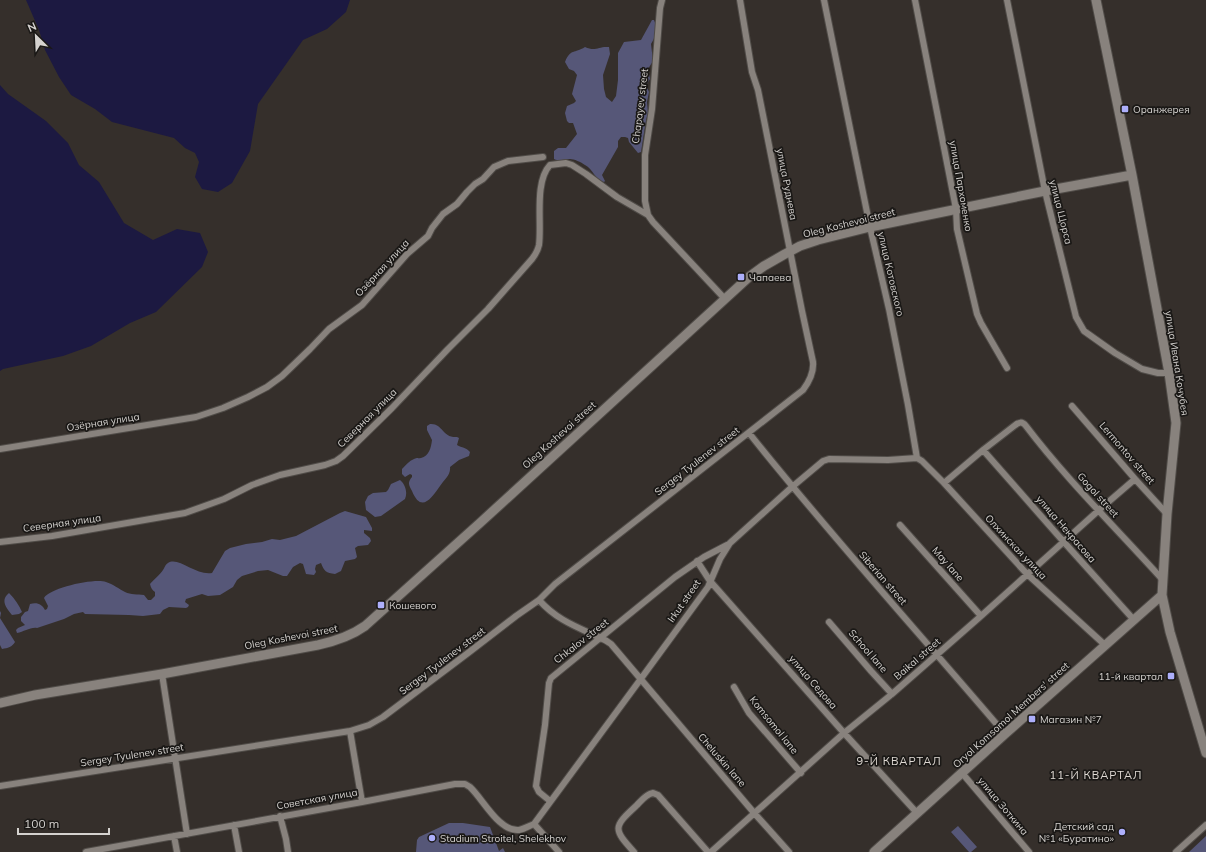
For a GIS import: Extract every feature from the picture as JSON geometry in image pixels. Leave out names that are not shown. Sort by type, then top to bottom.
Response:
[{"type":"street","name":"Chapayev street","points":[[648,215],[644,194],[645,155],[652,109],[660,8],[662,0]]},
{"type":"street","name":"улица Руднева","points":[[740,0],[752,72],[758,90],[813,362],[812,373]]},
{"type":"street","name":"улица Котовского","points":[[824,0],[870,227],[889,309],[917,458]]},
{"type":"street","name":"улица Пархоменко","points":[[915,0],[956,209],[957,229],[977,314],[1007,368]]},
{"type":"street","name":"улица Щорса","points":[[1008,0],[1045,191],[1074,310],[1081,327],[1090,336],[1142,369],[1154,372],[1169,373]]},
{"type":"street","name":"улица Ивана Кочубея","points":[[1096,0],[1132,175],[1169,373],[1176,424],[1167,514],[1162,595],[1170,632],[1206,753]]},
{"type":"street","name":"Озёрная улица","points":[[0,449],[196,417],[223,408],[267,387],[291,368],[329,329],[362,305],[407,254],[425,240],[442,214],[457,204],[467,192],[483,179],[494,167],[508,161],[543,157]]},
{"type":"street","name":"Chapayev street","points":[[550,165],[566,163],[572,165],[616,197],[648,215],[725,299]]},
{"type":"street","name":"Северная улица","points":[[0,542],[64,534],[185,514],[217,502],[252,485],[280,475],[325,465],[339,458],[350,450],[392,408],[453,343],[488,309],[532,259],[539,244],[541,186],[547,168],[550,165]]},
{"type":"street","name":"Oleg Koshevoi street","points":[[0,703],[35,695],[162,674],[318,645],[339,640],[357,632],[481,522],[756,271],[790,251],[818,240],[870,227],[956,209],[1132,175]]},
{"type":"street","name":"Sergey Tyulenev street","points":[[0,786],[350,731],[370,725],[380,720],[539,600],[555,584],[803,390],[809,382],[812,373]]},
{"type":"street","name":"Lermontov street","points":[[1072,406],[1167,514]]},
{"type":"street","name":"Gogol street","points":[[983,450],[1021,422],[1162,580]]},
{"type":"street","name":"Siberian street","points":[[749,433],[792,487],[1005,734]]},
{"type":"street","points":[[944,483],[983,450]]},
{"type":"street","name":"улица Некрасова","points":[[983,450],[1063,542],[1134,620]]},
{"type":"street","name":"Irkut street","points":[[534,824],[708,586],[720,559],[730,543],[823,461],[829,459],[849,458],[888,460],[917,458]]},
{"type":"street","name":"Олхинская улица","points":[[917,458],[924,462],[944,483],[1027,574],[1105,645]]},
{"type":"street","name":"Baikal street","points":[[709,852],[755,814],[844,733],[892,694],[1135,479]]},
{"type":"street","name":"May lane","points":[[900,525],[981,616]]},
{"type":"street","name":"Chkalov street","points":[[550,801],[537,790],[536,786],[550,680],[554,674],[675,577],[697,561],[730,543]]},
{"type":"street","name":"улица Седова","points":[[697,561],[710,581],[844,733],[917,813]]},
{"type":"street","name":"Oryol Komsomol Members' street","points":[[874,852],[1162,595]]},
{"type":"street","name":"Cheluskin lane","points":[[539,600],[562,620],[606,640],[610,644],[634,670],[640,680],[789,852]]},
{"type":"street","name":"School lane","points":[[829,622],[892,694]]},
{"type":"street","points":[[162,674],[187,834]]},
{"type":"street","name":"Komsomol lane","points":[[734,687],[749,713],[801,773]]},
{"type":"street","points":[[350,731],[362,802]]},
{"type":"street","name":"улица Зоткина","points":[[962,773],[1030,852]]},
{"type":"street","name":"Советская улица","points":[[86,852],[362,802],[448,784],[463,784],[469,786],[501,824],[510,829],[518,830],[534,824]]},
{"type":"street","points":[[634,852],[622,837],[618,825],[623,817],[648,795],[653,793],[658,795],[709,852]]},
{"type":"street","points":[[280,816],[288,852]]},
{"type":"street","points":[[534,824],[559,852]]},
{"type":"street","points":[[234,825],[239,852]]},
{"type":"street","points":[[1176,852],[1206,825]]},
{"type":"street","points":[[174,836],[176,852]]},
{"type":"shaded area","points":[[26,0],[350,0],[346,12],[327,29],[303,40],[258,104],[250,151],[232,183],[218,192],[202,189],[195,177],[199,162],[195,153],[185,148],[174,138],[112,122],[95,109],[71,95],[59,77],[45,50],[39,30]]},
{"type":"shaded area","points":[[652,20],[654,20],[656,29],[651,44],[653,61],[648,69],[650,79],[646,85],[649,92],[647,102],[648,113],[641,152],[638,153],[629,142],[628,138],[621,137],[618,141],[618,147],[602,175],[605,181],[604,182],[598,179],[588,167],[580,162],[572,159],[554,159],[554,151],[558,148],[566,148],[577,134],[573,123],[569,123],[567,121],[565,113],[567,106],[576,101],[572,94],[577,75],[574,71],[569,69],[565,62],[569,55],[585,47],[595,49],[609,47],[610,54],[603,75],[606,97],[612,102],[616,96],[618,80],[618,53],[624,42],[641,40]]},
{"type":"shaded area","points":[[0,85],[8,94],[46,121],[68,143],[79,165],[99,182],[124,223],[153,240],[177,229],[200,233],[208,252],[202,267],[156,312],[130,323],[91,346],[63,356],[3,369],[0,371]]},
{"type":"shaded area","points":[[430,424],[438,426],[452,437],[459,438],[457,445],[470,452],[469,456],[459,460],[450,467],[448,475],[430,499],[422,503],[415,498],[409,486],[412,475],[410,474],[405,477],[402,474],[402,469],[412,460],[424,457],[428,454],[432,440],[427,430],[427,426]]},
{"type":"shaded area","points":[[400,480],[406,488],[405,499],[381,516],[375,517],[366,510],[365,502],[368,496],[373,493],[386,492],[391,484]]},
{"type":"shaded area","points":[[345,511],[366,517],[372,531],[364,530],[364,533],[370,538],[371,541],[368,545],[358,546],[355,548],[357,557],[355,559],[345,561],[341,571],[335,574],[326,571],[321,563],[316,565],[316,572],[314,575],[306,574],[303,564],[300,563],[293,567],[287,576],[283,576],[268,570],[258,571],[242,576],[237,580],[233,587],[220,595],[208,596],[202,594],[186,599],[185,602],[189,605],[186,608],[169,607],[163,610],[160,614],[143,616],[85,614],[83,612],[37,628],[32,628],[17,633],[16,630],[18,628],[25,625],[21,621],[21,617],[28,611],[30,604],[39,604],[45,610],[47,609],[48,606],[44,598],[48,594],[63,587],[92,581],[100,581],[109,583],[127,593],[144,595],[148,600],[151,600],[155,596],[155,592],[150,584],[168,563],[177,562],[200,572],[212,573],[225,551],[230,548],[272,539],[280,540],[296,536]]},
{"type":"shaded area","points":[[9,593],[21,609],[22,612],[19,614],[12,615],[6,607],[4,601]]},
{"type":"shaded area","points":[[0,618],[15,642],[10,647],[2,649],[0,645]]},
{"type":"shaded area","points":[[449,823],[463,823],[490,827],[499,851],[503,848],[505,852],[416,852],[417,840],[419,837]]},
{"type":"shaded area","points":[[958,826],[977,847],[971,852],[969,852],[951,832]]},
{"type":"shaded area","points":[[1206,836],[1206,852],[1189,852]]},
{"type":"place","name":"Оранжерея","points":[[1125,109]]},
{"type":"place","name":"Чапаева","points":[[741,277]]},
{"type":"place","name":"Кошевого","points":[[381,605]]},
{"type":"place","name":"11-й квартал","points":[[1171,676]]},
{"type":"place","name":"Магазин №7","points":[[1032,719]]},
{"type":"place","name":"Детский сад №1 «Буратино»","points":[[1122,832]]},
{"type":"place","name":"Stadium Stroitel, Shelekhov","points":[[432,838]]},
{"type":"district","name":"9-Й КВАРТАЛ","points":[[899,761]]},
{"type":"district","name":"11-Й КВАРТАЛ","points":[[1096,775]]}]
